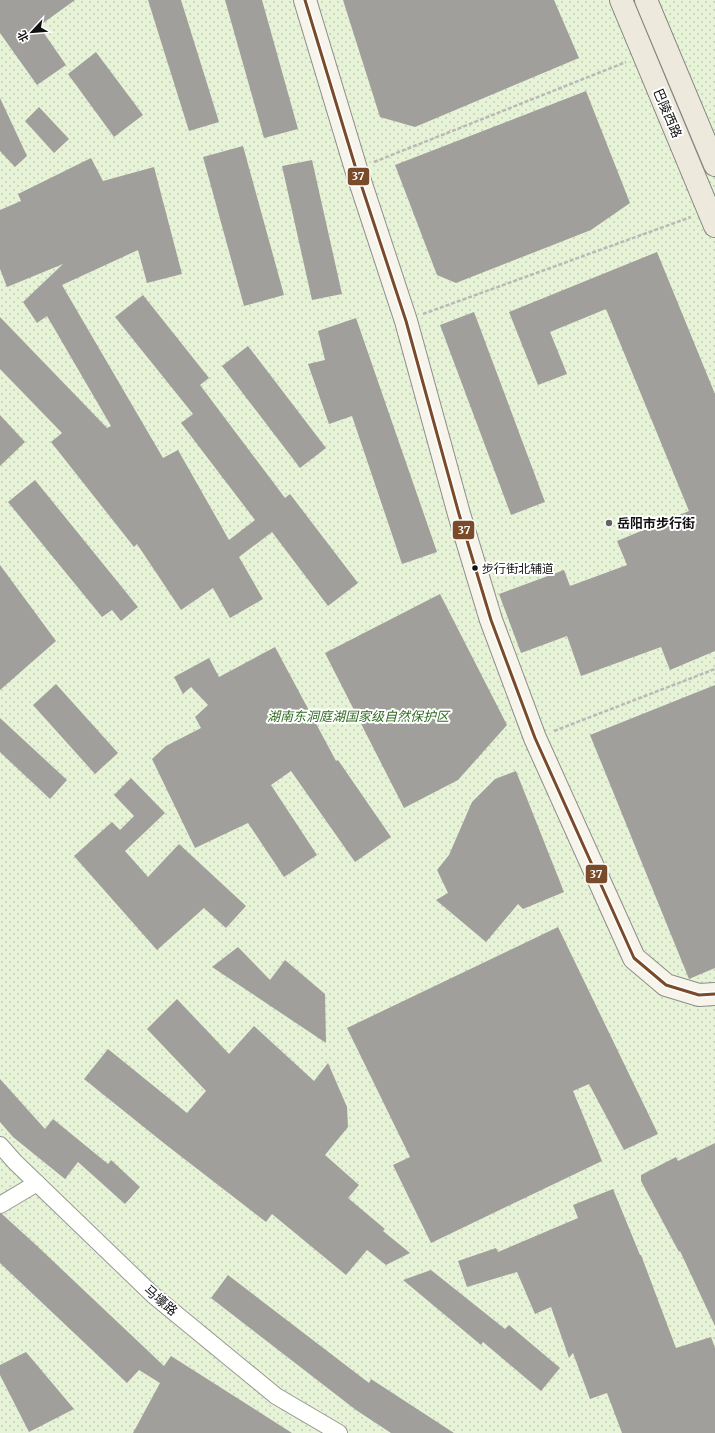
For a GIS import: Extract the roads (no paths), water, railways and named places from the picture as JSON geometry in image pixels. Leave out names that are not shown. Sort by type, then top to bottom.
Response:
[{"type":"main road","points":[[305,0],[356,169],[406,321],[459,514],[491,620],[535,738],[634,958],[666,985],[699,995],[715,994]]},
{"type":"main road","name":"巴陵西路","points":[[621,0],[712,218]]},
{"type":"main road","name":"巴陵西路","points":[[646,0],[715,165]]},
{"type":"street","name":"马壕路","points":[[0,1145],[37,1183],[153,1295],[276,1396],[339,1433]]},
{"type":"street","points":[[0,1204],[37,1183]]},
{"type":"place","name":"岳阳市步行街","points":[[609,523]]},
{"type":"place","name":"步行街北辅道","points":[[475,568]]},
{"type":"park label","name":"湖南东洞庭湖国家级自然保护区","points":[[358,716]]}]
